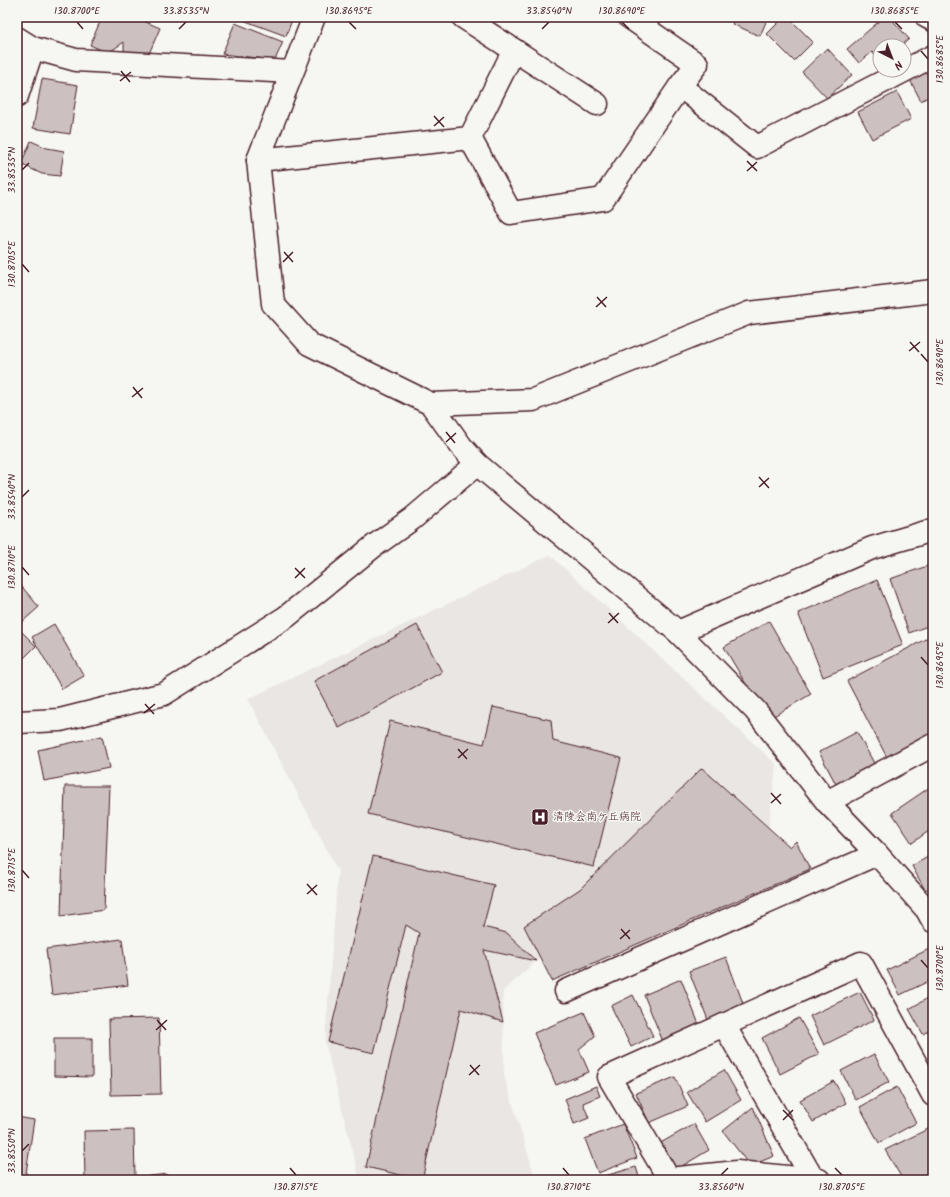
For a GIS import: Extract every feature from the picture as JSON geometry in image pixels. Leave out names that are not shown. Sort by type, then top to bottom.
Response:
[{"type":"street","points":[[314,17],[258,160],[272,304],[309,344],[431,404],[461,446],[477,464],[678,632],[755,710],[827,802],[931,913]]},
{"type":"street","points":[[463,17],[597,104]]},
{"type":"street","points":[[470,138],[511,213],[604,199],[680,86],[697,64],[629,17]]},
{"type":"street","points":[[927,17],[933,20]]},
{"type":"street","points":[[17,96],[25,43],[76,60],[292,72]]},
{"type":"street","points":[[470,138],[514,50]]},
{"type":"street","points":[[680,86],[757,147],[933,56]]},
{"type":"street","points":[[258,160],[470,138]]},
{"type":"street","points":[[431,404],[533,400],[749,313],[933,291]]},
{"type":"street","points":[[17,722],[60,720],[164,694],[286,617],[374,546],[412,518],[477,464]]},
{"type":"street","points":[[678,632],[872,548],[933,530]]},
{"type":"street","points":[[827,802],[933,745]]},
{"type":"street","points":[[566,991],[877,854]]},
{"type":"street","points":[[816,1180],[736,1176],[669,1179],[609,1077],[861,963],[933,1095]]},
{"type":"street","points":[[724,1025],[816,1180]]},
{"type":"shaded area","name":"清陵会南ケ丘病院","points":[[550,555],[776,764],[764,870],[536,961],[503,991],[504,1076],[536,1180],[360,1180],[325,1043],[338,871],[248,699]]},
{"type":"building","points":[[102,17],[134,17],[160,28],[148,56],[124,56],[124,42],[108,53],[90,45]]},
{"type":"building","points":[[235,17],[293,17],[286,36]]},
{"type":"building","points":[[736,17],[768,17],[760,36],[732,24]]},
{"type":"building","points":[[784,17],[788,17],[813,42],[794,61],[767,34]]},
{"type":"building","points":[[884,17],[890,17],[908,38],[872,38],[872,52],[859,63],[847,49]]},
{"type":"building","points":[[235,23],[283,42],[275,60],[222,54]]},
{"type":"building","points":[[827,48],[852,75],[827,98],[802,72]]},
{"type":"building","points":[[933,65],[933,94],[921,101],[909,78],[912,78],[912,76]]},
{"type":"building","points":[[42,79],[78,85],[70,134],[33,128]]},
{"type":"building","points":[[897,92],[911,119],[872,139],[858,112]]},
{"type":"building","points":[[31,141],[47,148],[64,151],[60,176],[42,174],[21,164]]},
{"type":"building","points":[[933,564],[933,624],[909,633],[890,579]]},
{"type":"building","points":[[877,580],[903,645],[823,677],[798,613]]},
{"type":"building","points":[[17,581],[39,607],[21,623],[17,619]]},
{"type":"building","points":[[769,621],[811,694],[767,720],[724,647]]},
{"type":"building","points":[[54,624],[84,676],[62,689],[32,637]]},
{"type":"building","points":[[417,625],[442,672],[339,728],[314,681]]},
{"type":"building","points":[[17,627],[36,646],[17,665]]},
{"type":"building","points":[[933,635],[933,744],[891,765],[847,681]]},
{"type":"building","points":[[493,707],[551,720],[553,741],[621,758],[594,867],[368,814],[390,721],[484,744]]},
{"type":"building","points":[[857,732],[875,765],[837,786],[819,752]]},
{"type":"building","points":[[102,736],[109,768],[44,781],[38,750]]},
{"type":"building","points":[[702,768],[790,847],[796,841],[810,869],[552,981],[524,926],[580,889]]},
{"type":"building","points":[[933,785],[933,828],[912,843],[892,813]]},
{"type":"building","points":[[65,786],[109,786],[104,910],[61,916]]},
{"type":"building","points":[[933,854],[933,886],[925,890],[912,866]]},
{"type":"building","points":[[373,856],[494,885],[483,927],[507,933],[536,961],[484,950],[503,1022],[461,1009],[422,1180],[366,1167],[419,933],[406,925],[374,1053],[328,1042]]},
{"type":"building","points":[[122,939],[128,985],[52,995],[46,949]]},
{"type":"building","points":[[929,949],[933,957],[933,979],[900,995],[887,970]]},
{"type":"building","points":[[726,957],[744,1006],[708,1020],[689,971]]},
{"type":"building","points":[[681,979],[700,1027],[664,1044],[644,995]]},
{"type":"building","points":[[860,992],[874,1020],[824,1045],[810,1016]]},
{"type":"building","points":[[633,995],[653,1036],[631,1047],[611,1006]]},
{"type":"building","points":[[933,995],[933,1028],[923,1034],[909,1009]]},
{"type":"building","points":[[584,1012],[595,1036],[579,1049],[589,1072],[556,1085],[534,1033]]},
{"type":"building","points":[[159,1018],[161,1094],[111,1095],[109,1019]]},
{"type":"building","points":[[799,1018],[819,1054],[780,1074],[762,1038]]},
{"type":"building","points":[[54,1038],[92,1038],[92,1077],[54,1076]]},
{"type":"building","points":[[874,1054],[889,1082],[856,1100],[841,1071]]},
{"type":"building","points":[[724,1070],[741,1100],[705,1122],[687,1092]]},
{"type":"building","points":[[675,1077],[688,1106],[649,1123],[636,1093]]},
{"type":"building","points":[[834,1081],[846,1103],[813,1122],[800,1100]]},
{"type":"building","points":[[596,1086],[600,1096],[583,1103],[589,1118],[574,1124],[565,1099]]},
{"type":"building","points":[[897,1087],[916,1123],[879,1143],[860,1107]]},
{"type":"building","points":[[753,1107],[774,1156],[750,1166],[723,1131]]},
{"type":"building","points":[[17,1117],[34,1120],[25,1180],[17,1180]]},
{"type":"building","points":[[623,1124],[637,1158],[598,1173],[585,1139]]},
{"type":"building","points":[[694,1124],[709,1150],[672,1172],[657,1145]]},
{"type":"building","points":[[930,1128],[933,1136],[933,1171],[913,1180],[903,1180],[885,1150]]},
{"type":"building","points":[[134,1130],[135,1178],[119,1180],[85,1180],[84,1131]]},
{"type":"building","points":[[636,1167],[640,1180],[602,1180],[601,1177]]},
{"type":"building","points":[[167,1174],[167,1180],[134,1180],[135,1178]]},
{"type":"place","name":"清陵会南ケ丘病院","points":[[540,817]]}]
